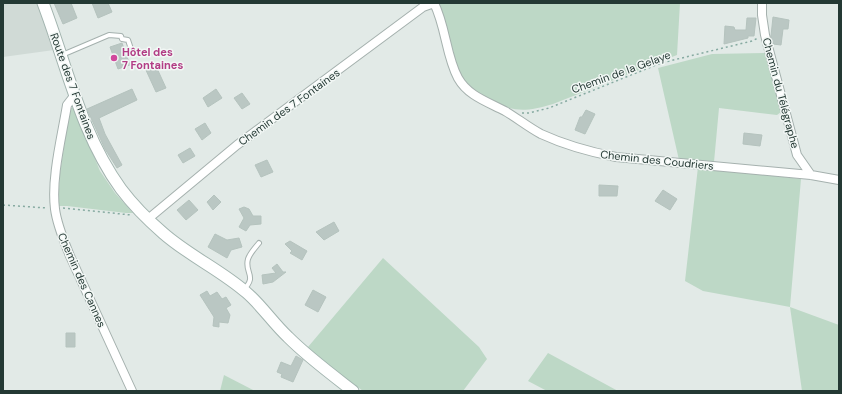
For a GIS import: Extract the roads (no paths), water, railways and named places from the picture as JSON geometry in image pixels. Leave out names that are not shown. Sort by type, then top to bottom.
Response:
[{"type":"street","name":"Route des 7 Fontaines","points":[[43,3],[74,96],[89,132],[109,171],[121,189],[145,215],[180,246],[230,279],[243,290],[288,337],[311,358],[353,391]]},
{"type":"street","name":"Chemin des Coudriers","points":[[434,3],[440,15],[454,68],[461,83],[475,96],[505,111],[540,133],[588,151],[616,157],[811,175]]},
{"type":"street","name":"Chemin des 7 Fontaines","points":[[145,215],[423,7],[434,3]]},
{"type":"street","name":"Chemin du Télégraphe","points":[[762,3],[765,35],[797,155],[811,175]]},
{"type":"street","name":"Chemin des Cannes","points":[[74,96],[67,105],[55,180],[55,208],[61,234],[70,256],[132,391]]},
{"type":"street","points":[[811,175],[839,180]]},
{"type":"lane","points":[[61,56],[109,35],[121,36],[122,39],[128,40],[131,49]]},
{"type":"lane","points":[[243,290],[248,286],[251,279],[247,265],[248,258],[259,243]]},
{"type":"place","name":"Hôtel des 7 Fontaines","points":[[114,58]]}]
